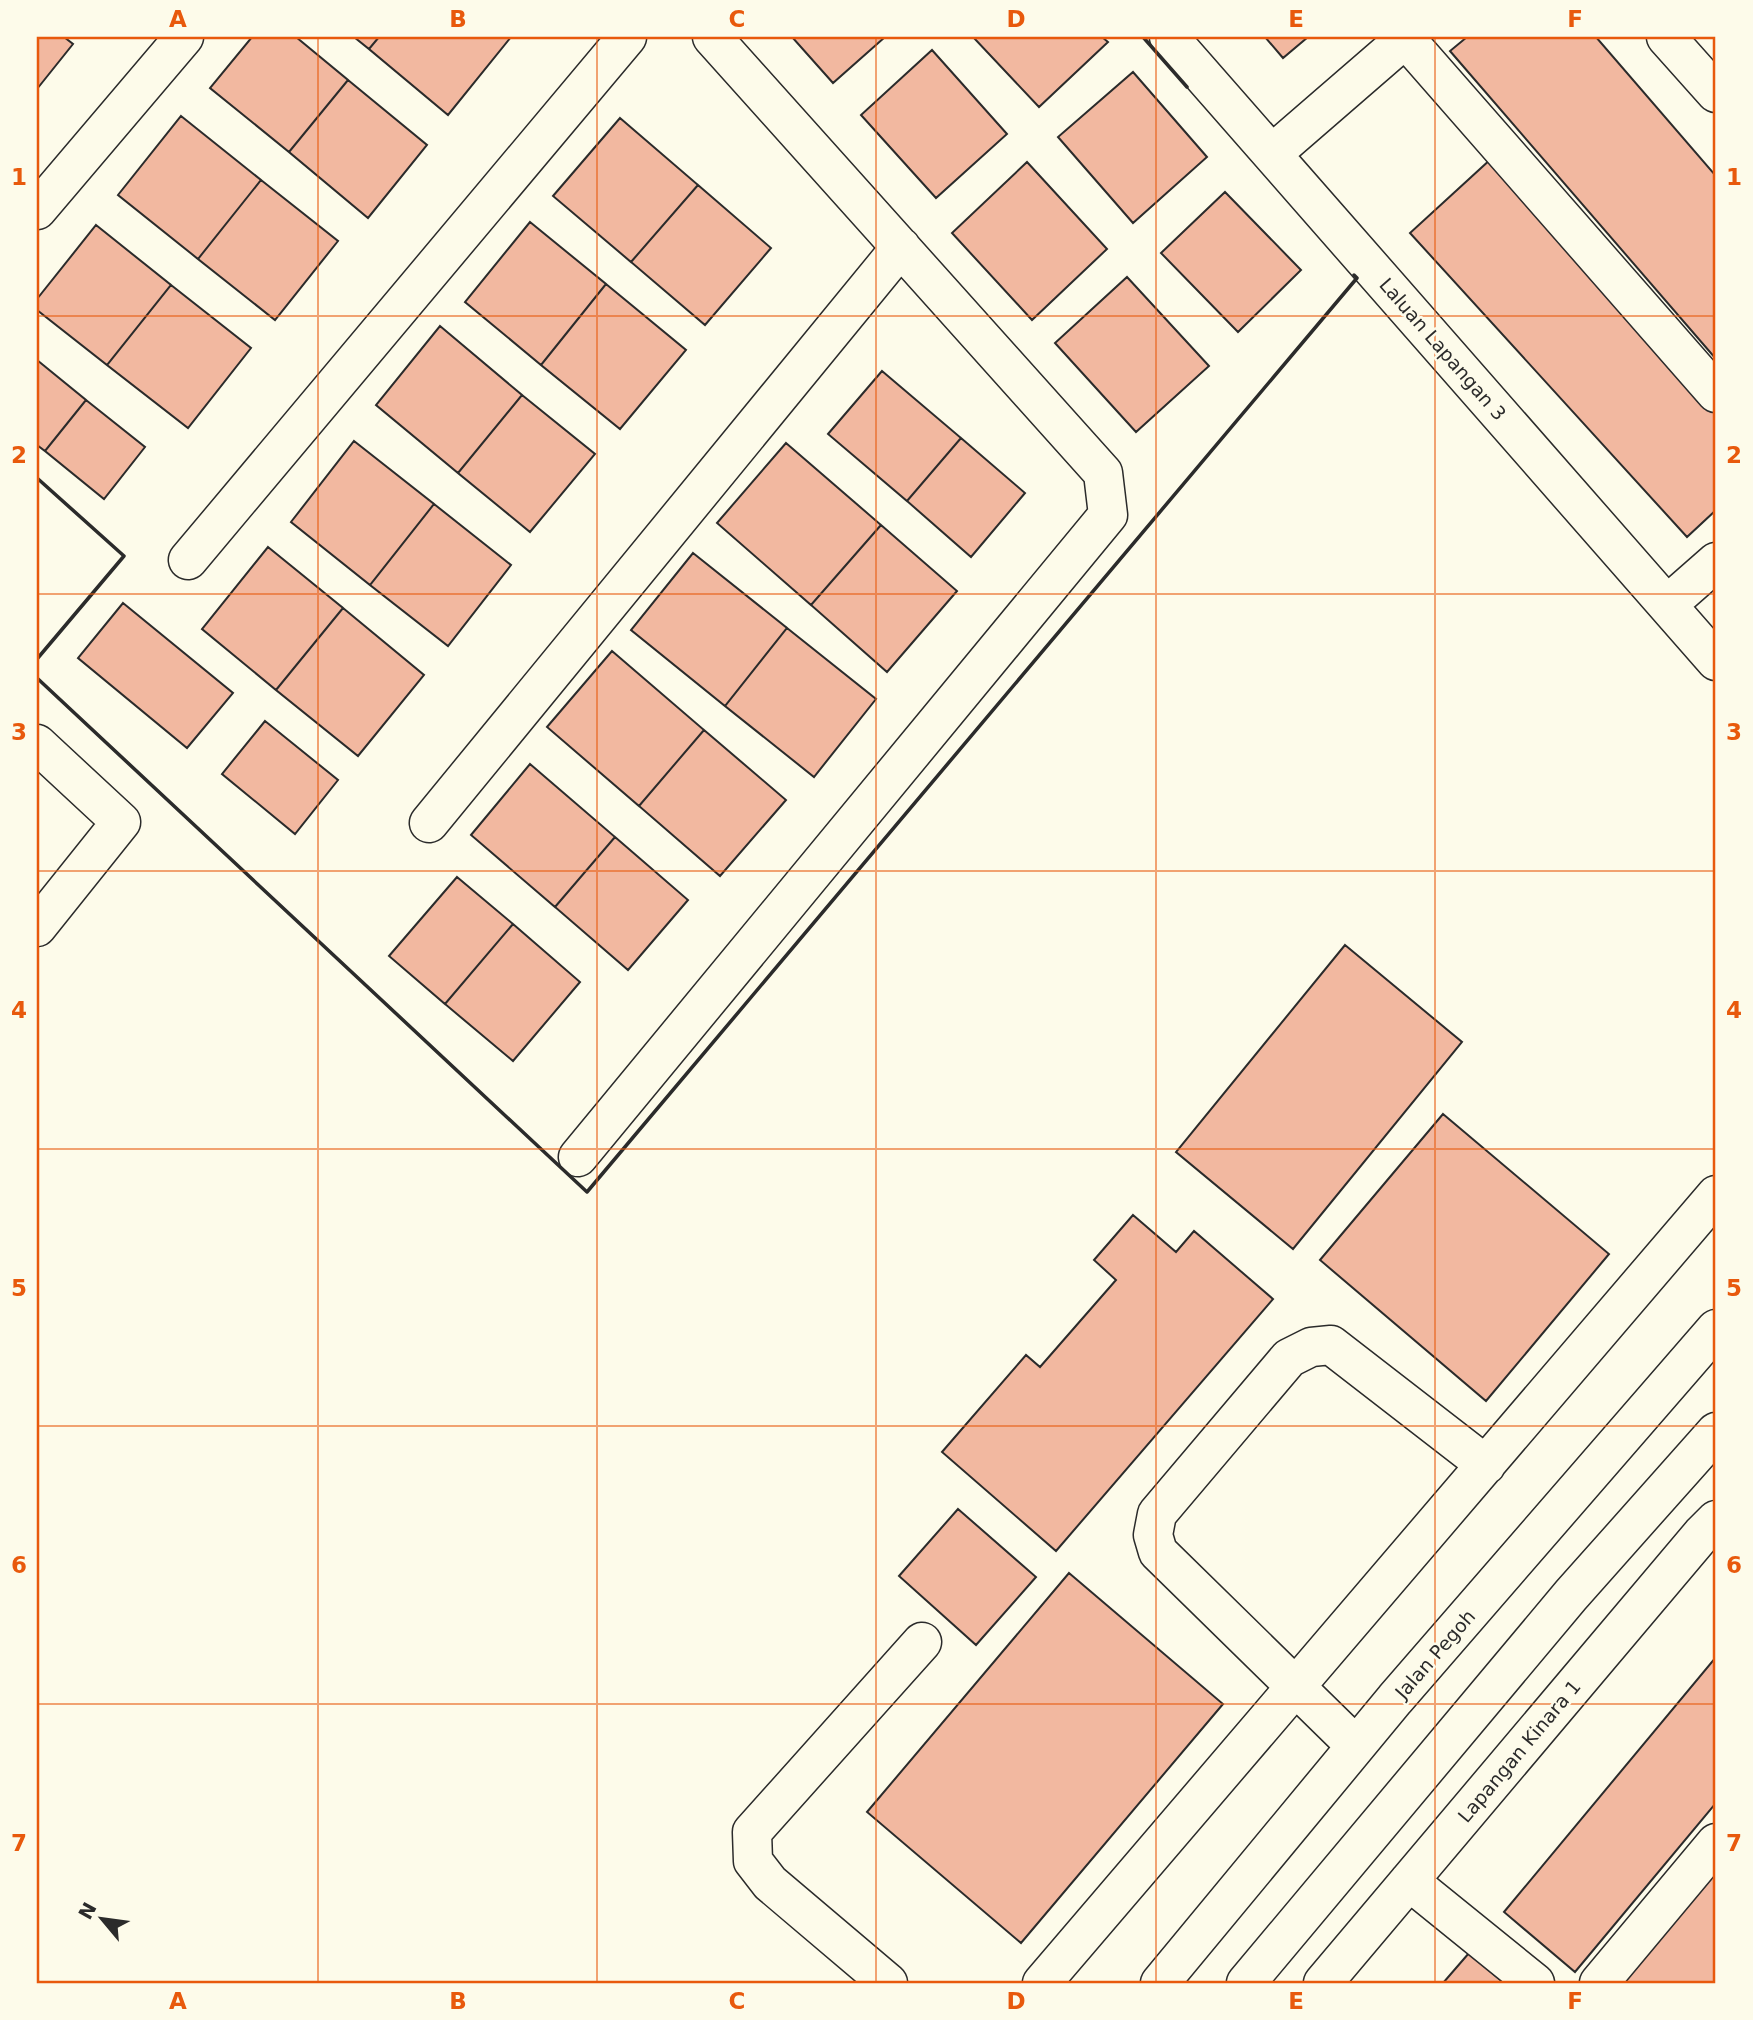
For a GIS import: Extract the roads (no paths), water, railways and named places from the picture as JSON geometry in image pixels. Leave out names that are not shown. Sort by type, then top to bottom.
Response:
[{"type":"street","points":[[37,210],[184,37]]},
{"type":"street","points":[[188,560],[627,37]]},
{"type":"street","points":[[579,1157],[1108,515],[1103,473],[712,37]]},
{"type":"street","name":"Laluan Lapangan 3","points":[[1169,37],[1716,661]]},
{"type":"street","points":[[1666,37],[1716,93]]},
{"type":"street","points":[[1272,154],[1406,38],[1716,393]]},
{"type":"street","points":[[429,823],[901,247]]},
{"type":"street","points":[[1667,605],[1716,562]]},
{"type":"street","points":[[37,744],[121,822],[37,927]]},
{"type":"street","points":[[1042,1983],[1716,1195]]},
{"type":"street","name":"Jalan Pegoh","points":[[1160,1983],[1356,1746],[1716,1329]]},
{"type":"street","points":[[1356,1746],[1158,1552],[1153,1535],[1157,1514],[1289,1358],[1311,1347],[1331,1345],[1486,1465]]},
{"type":"street","points":[[1246,1983],[1571,1595],[1716,1432]]},
{"type":"street","name":"Lapangan Kinara 1","points":[[1323,1983],[1716,1520]]},
{"type":"street","points":[[888,1983],[770,1884],[753,1861],[752,1832],[922,1642]]},
{"type":"street","points":[[1599,1983],[1716,1843]]},
{"type":"street","points":[[1409,1881],[1535,1983]]}]
